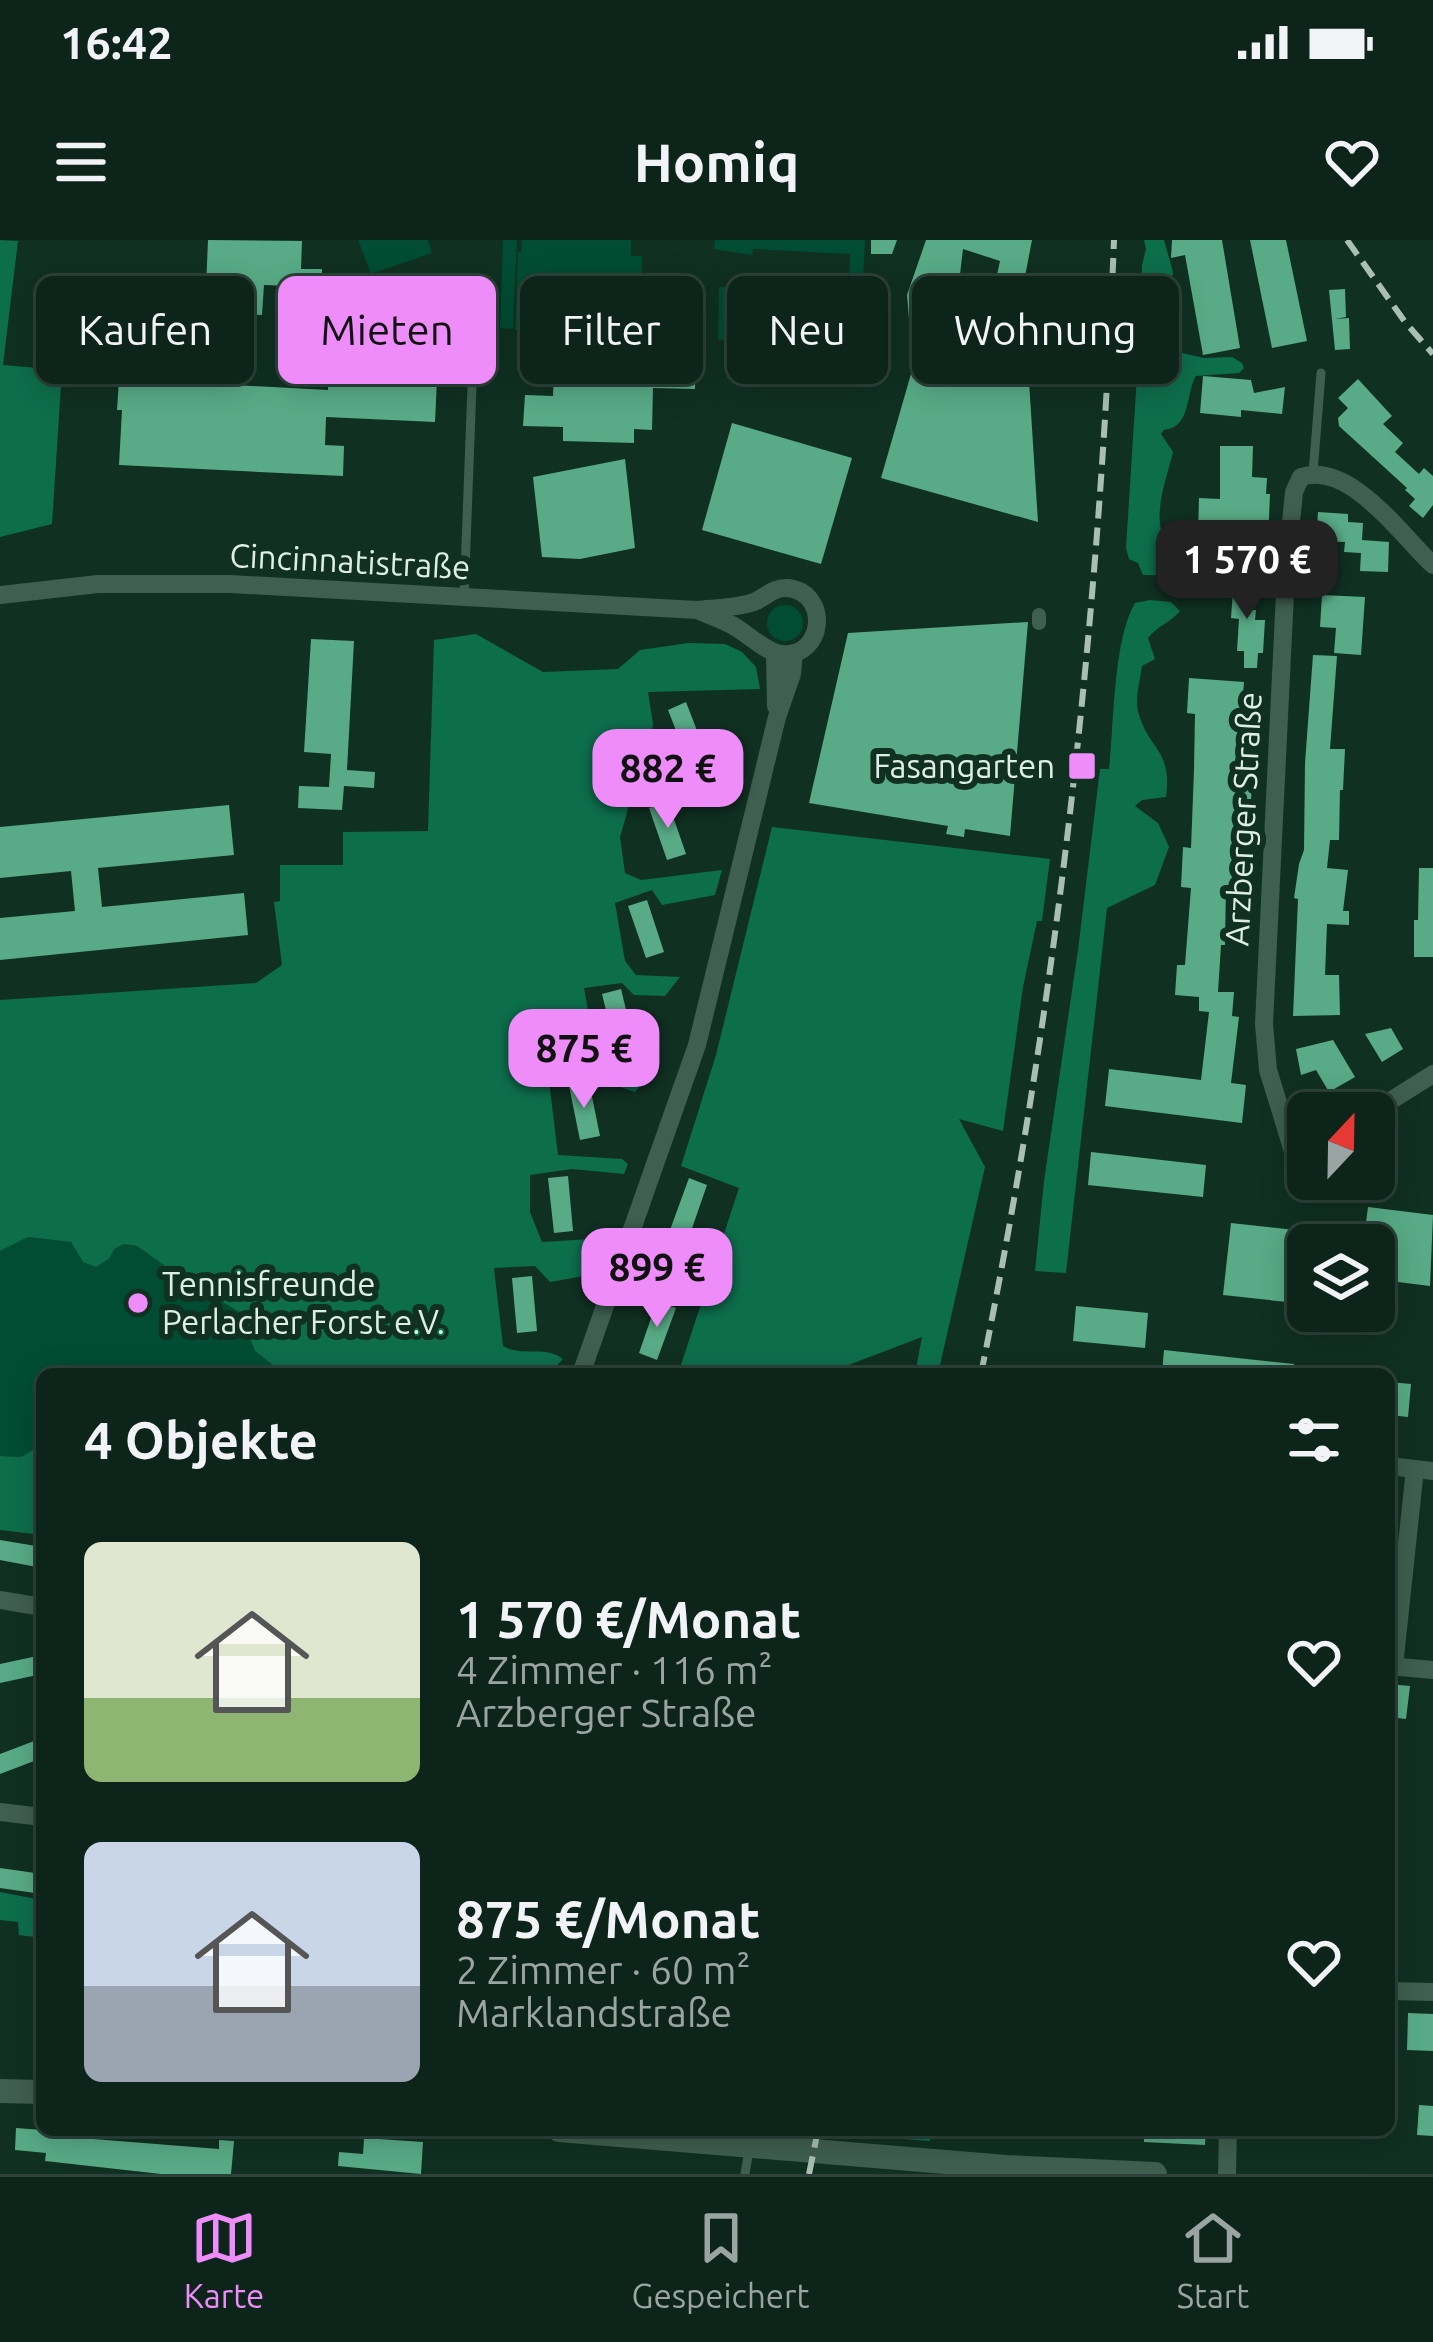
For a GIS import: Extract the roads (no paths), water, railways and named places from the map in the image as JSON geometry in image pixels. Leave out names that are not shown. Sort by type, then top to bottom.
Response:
[{"type":"street","points":[[1307,475],[1342,480],[1433,565]]},
{"type":"street","name":"Arzberger Straße","points":[[1287,1119],[1268,1070],[1264,1024],[1286,573],[1294,492],[1307,475]]},
{"type":"street","name":"Cincinnatistraße","points":[[0,595],[98,584],[230,584],[697,610],[758,601],[771,591],[787,588],[802,593],[813,604],[818,620],[815,636],[803,649],[784,653],[697,610]]},
{"type":"street","points":[[757,640],[751,617],[758,601]]},
{"type":"street","points":[[583,1368],[697,1045],[777,717],[792,674],[784,653]]},
{"type":"street","points":[[1395,1098],[1433,1074]]},
{"type":"street","points":[[1395,1648],[1424,1470]]},
{"type":"street","points":[[0,1600],[36,1606]]},
{"type":"street","points":[[1395,1666],[1433,1670]]},
{"type":"street","points":[[0,1812],[36,1816]]},
{"type":"street","points":[[1395,1991],[1433,1992]]},
{"type":"street","points":[[0,2091],[36,2092]]},
{"type":"street","points":[[592,2136],[747,2164],[803,2151],[1006,2171],[1154,2174]]},
{"type":"street","points":[[1227,2174],[1228,2136]]},
{"type":"lane","points":[[1307,475],[1321,373]]},
{"type":"lane","points":[[464,598],[472,384]]},
{"type":"railway","points":[[982,1368],[1032,1093],[1070,810],[1098,526],[1114,240]]},
{"type":"railway","points":[[1347,240],[1433,354]]},
{"type":"railway","points":[[809,2174],[817,2136]]},
{"type":"place","name":"Fasangarten","points":[[1082,766]]},
{"type":"place","name":"Tennisfreunde Perlacher Forst e.V.","points":[[138,1303]]}]
